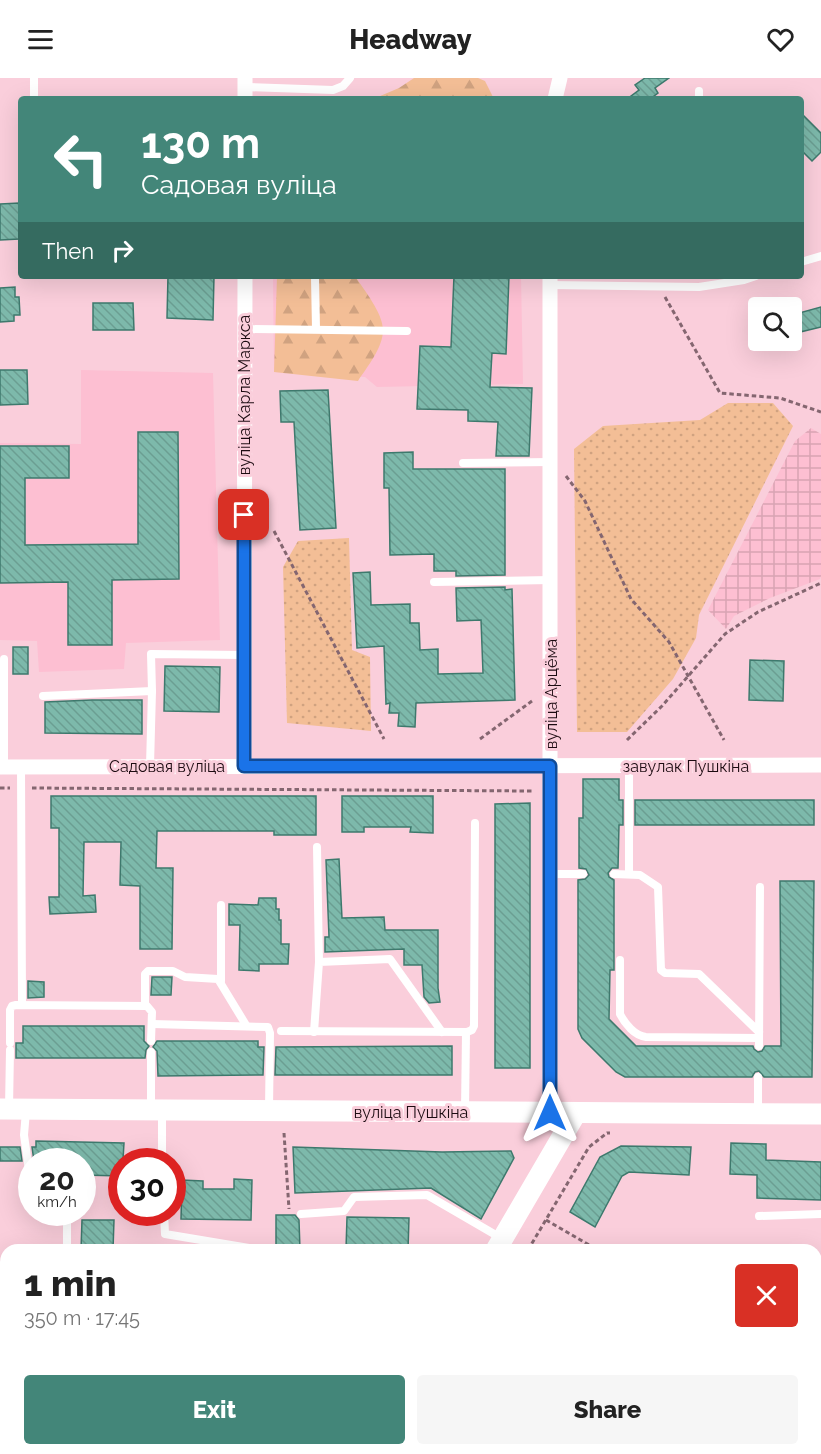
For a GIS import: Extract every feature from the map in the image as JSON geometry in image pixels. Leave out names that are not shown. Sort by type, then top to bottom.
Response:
[{"type":"street","points":[[556,96],[560,78]]},
{"type":"street","name":"вуліца Карла Маркса","points":[[244,279],[244,766]]},
{"type":"street","name":"вуліца Арцёма","points":[[550,280],[550,1113]]},
{"type":"street","name":"завулак Пушкіна","points":[[550,766],[821,765]]},
{"type":"street","name":"Садовая вуліца","points":[[2,766],[550,766]]},
{"type":"street","name":"вуліца Пушкіна","points":[[12,1109],[821,1114]]},
{"type":"street","points":[[499,1244],[576,1113]]},
{"type":"lane","points":[[34,78],[34,96]]},
{"type":"lane","points":[[245,88],[333,90],[343,86],[350,78]]},
{"type":"lane","points":[[804,261],[821,256]]},
{"type":"lane","points":[[315,279],[316,329]]},
{"type":"lane","points":[[550,280],[699,287],[740,279]]},
{"type":"lane","points":[[244,329],[407,331]]},
{"type":"lane","points":[[463,463],[551,462]]},
{"type":"lane","points":[[434,582],[551,580]]},
{"type":"lane","points":[[150,766],[151,654],[244,655]]},
{"type":"lane","points":[[2,766],[4,658]]},
{"type":"lane","points":[[43,696],[152,691]]},
{"type":"lane","points":[[21,766],[22,1005]]},
{"type":"lane","points":[[629,766],[629,874]]},
{"type":"lane","points":[[281,1031],[466,1032],[472,1030],[474,1026],[475,823]]},
{"type":"lane","points":[[314,1032],[318,962],[317,848]]},
{"type":"lane","points":[[550,874],[583,874]]},
{"type":"lane","points":[[614,874],[643,876],[655,883],[659,889],[661,970],[665,973],[699,974],[759,1039]]},
{"type":"lane","points":[[759,1039],[760,887]]},
{"type":"lane","points":[[221,905],[220,981],[246,1025]]},
{"type":"lane","points":[[318,962],[390,959],[442,1032]]},
{"type":"lane","points":[[620,960],[620,1014],[624,1022],[639,1036],[759,1039]]},
{"type":"lane","points":[[145,1006],[145,974],[148,971],[176,971],[185,977],[213,978],[220,981]]},
{"type":"lane","points":[[26,1148],[24,1135],[12,1109],[10,1010],[12,1006],[145,1006],[151,1009],[151,1041]]},
{"type":"lane","points":[[152,1024],[266,1026],[269,1029],[269,1111]]},
{"type":"lane","points":[[465,1112],[466,1032]]},
{"type":"lane","points":[[151,1052],[160,1148]]},
{"type":"lane","points":[[758,1077],[758,1114]]},
{"type":"lane","points":[[301,1214],[344,1211],[354,1197],[427,1195],[499,1244]]},
{"type":"lane","points":[[759,1216],[821,1214]]},
{"type":"lane","points":[[67,1226],[67,1244]]},
{"type":"lane","points":[[165,1226],[165,1234],[225,1244]]},
{"type":"path","points":[[658,286],[720,393],[780,398],[821,411]]},
{"type":"path","points":[[566,476],[585,501],[631,599],[669,642],[724,740]]},
{"type":"path","points":[[274,531],[384,739]]},
{"type":"path","points":[[627,740],[662,706],[725,634],[758,612],[821,583]]},
{"type":"path","points":[[480,739],[532,701]]},
{"type":"path","points":[[0,788],[532,791]]},
{"type":"path","points":[[284,1133],[290,1215]]},
{"type":"path","points":[[532,1244],[589,1147],[606,1133],[618,1133]]},
{"type":"path","points":[[546,1220],[587,1244]]},
{"type":"shaded area","points":[[273,279],[521,279],[523,384],[377,387],[365,377],[274,372]]},
{"type":"shaded area","points":[[81,370],[213,373],[220,640],[126,643],[124,669],[39,672],[37,641],[0,640],[0,443],[81,444]]},
{"type":"shaded area","points":[[811,428],[821,434],[820,579],[770,598],[734,616],[726,629],[708,610],[795,441]]},
{"type":"green space","points":[[414,78],[478,78],[485,81],[492,96],[380,96]]},
{"type":"green space","points":[[277,279],[357,279],[377,309],[383,330],[380,344],[358,381],[274,372]]},
{"type":"green space","points":[[728,403],[773,403],[793,426],[699,615],[696,638],[673,679],[627,732],[577,732],[574,449],[603,426],[700,420]]},
{"type":"green space","points":[[349,538],[352,650],[370,657],[371,731],[287,723],[283,567],[298,541]]},
{"type":"building","points":[[645,78],[669,78],[655,88],[658,93],[654,96],[631,96],[639,90],[635,85]]},
{"type":"building","points":[[804,116],[821,133],[821,152],[812,161],[804,153]]},
{"type":"building","points":[[18,203],[18,239],[0,240],[0,204]]},
{"type":"building","points":[[168,279],[214,279],[213,320],[167,318]]},
{"type":"building","points":[[454,279],[509,279],[506,354],[492,353],[490,387],[532,388],[529,456],[496,456],[498,422],[468,421],[468,410],[417,409],[420,346],[451,347]]},
{"type":"building","points":[[15,287],[15,297],[19,297],[20,315],[14,315],[14,321],[0,322],[0,288]]},
{"type":"building","points":[[93,303],[133,303],[134,330],[93,330]]},
{"type":"building","points":[[821,307],[821,327],[802,332],[802,312]]},
{"type":"building","points":[[0,370],[27,370],[28,404],[0,405]]},
{"type":"building","points":[[328,390],[336,528],[300,530],[294,422],[281,422],[280,391]]},
{"type":"building","points":[[138,432],[178,432],[179,579],[112,580],[112,645],[68,645],[68,582],[0,583],[0,446],[69,446],[69,478],[25,478],[25,545],[138,544]]},
{"type":"building","points":[[413,452],[413,469],[505,469],[505,575],[456,576],[456,571],[434,571],[434,554],[390,555],[389,488],[384,488],[384,453]]},
{"type":"building","points":[[370,572],[371,605],[410,604],[410,623],[419,623],[420,650],[438,649],[438,674],[483,673],[481,620],[457,621],[456,588],[505,587],[505,590],[512,589],[515,700],[416,703],[415,727],[398,726],[399,713],[389,713],[390,703],[386,704],[384,646],[357,648],[353,573]]},
{"type":"building","points":[[13,647],[28,647],[28,674],[13,674]]},
{"type":"building","points":[[750,660],[784,661],[783,701],[749,700]]},
{"type":"building","points":[[165,666],[220,667],[219,712],[164,711]]},
{"type":"building","points":[[142,700],[142,734],[45,733],[45,702]]},
{"type":"building","points":[[583,779],[619,779],[619,800],[623,800],[623,825],[619,825],[618,868],[612,868],[608,873],[609,877],[614,880],[614,970],[610,970],[609,1019],[636,1046],[753,1046],[758,1052],[762,1051],[765,1046],[781,1046],[780,881],[814,881],[812,1077],[764,1077],[759,1071],[755,1072],[752,1077],[625,1077],[616,1072],[582,1038],[578,1029],[578,880],[585,879],[589,875],[586,869],[579,868],[579,818],[583,818]]},
{"type":"building","points":[[51,796],[316,796],[316,835],[274,835],[274,831],[157,831],[156,868],[173,868],[172,949],[140,949],[140,886],[120,885],[121,842],[84,842],[83,896],[95,895],[96,912],[50,914],[49,897],[59,897],[59,828],[51,828]]},
{"type":"building","points":[[342,796],[433,796],[433,833],[410,832],[411,827],[364,827],[364,832],[342,832]]},
{"type":"building","points":[[635,800],[814,800],[814,825],[635,825]]},
{"type":"building","points":[[530,803],[530,1068],[495,1068],[495,804]]},
{"type":"building","points":[[339,859],[342,918],[384,917],[385,930],[438,930],[440,1002],[429,1003],[424,997],[422,965],[404,965],[404,949],[325,952],[325,937],[329,937],[326,860]]},
{"type":"building","points":[[259,898],[276,898],[276,909],[279,909],[279,920],[281,920],[281,944],[289,944],[288,964],[259,964],[259,971],[239,970],[240,925],[229,925],[229,904],[258,905]]},
{"type":"building","points":[[152,977],[172,977],[171,995],[151,995]]},
{"type":"building","points":[[28,981],[44,982],[44,997],[28,998]]},
{"type":"building","points":[[23,1026],[144,1026],[144,1041],[149,1046],[145,1058],[16,1058],[16,1043],[23,1043]]},
{"type":"building","points":[[157,1041],[258,1041],[258,1047],[264,1047],[263,1075],[158,1076],[157,1051],[153,1047]]},
{"type":"building","points":[[452,1046],[452,1075],[275,1075],[276,1047]]},
{"type":"building","points":[[36,1141],[124,1143],[124,1148],[108,1148],[108,1176],[96,1175],[96,1148],[32,1147],[36,1147]]},
{"type":"building","points":[[731,1143],[766,1144],[766,1160],[821,1162],[821,1200],[757,1198],[757,1175],[730,1174]]},
{"type":"building","points":[[621,1146],[691,1147],[689,1175],[629,1172],[622,1176],[595,1227],[570,1212],[600,1157]]},
{"type":"building","points":[[0,1147],[20,1147],[18,1148],[18,1161],[0,1161]]},
{"type":"building","points":[[293,1147],[442,1152],[511,1151],[514,1158],[481,1219],[431,1188],[295,1193]]},
{"type":"building","points":[[234,1179],[252,1180],[251,1220],[186,1219],[186,1180],[203,1181],[203,1189],[234,1189]]},
{"type":"building","points":[[276,1215],[295,1215],[299,1220],[300,1244],[276,1244]]},
{"type":"building","points":[[347,1217],[409,1218],[408,1244],[346,1244]]},
{"type":"building","points":[[96,1220],[108,1220],[108,1226],[114,1226],[113,1244],[81,1244],[82,1226],[96,1226]]},
{"type":"route","points":[[244,515],[244,766],[550,766],[550,1113]]}]
